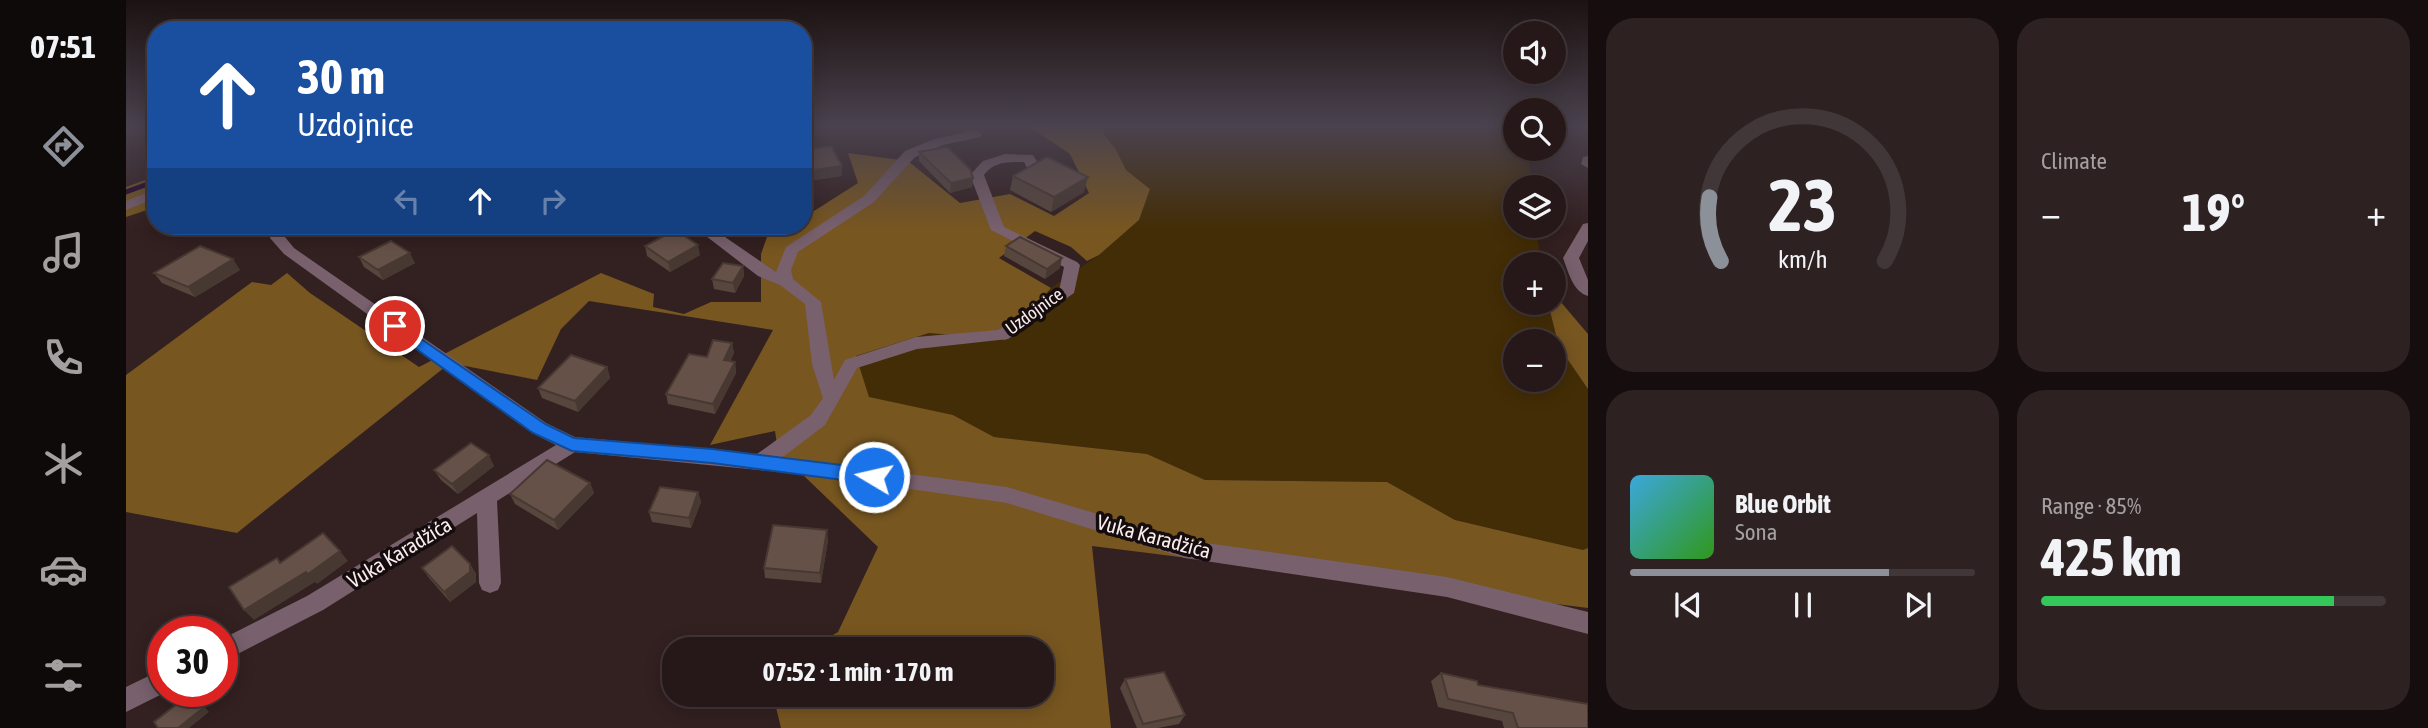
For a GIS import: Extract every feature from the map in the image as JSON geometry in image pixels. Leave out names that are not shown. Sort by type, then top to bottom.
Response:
[{"type":"street","points":[[786,281],[783,270],[791,250],[869,198],[904,161]]},
{"type":"street","name":"Uzdojnice","points":[[761,461],[818,420],[852,364],[916,343],[1002,335],[1066,293],[1072,265],[998,230],[977,175],[989,161]]},
{"type":"street","name":"Uzdojnice","points":[[1030,161],[1035,170]]},
{"type":"street","points":[[126,206],[147,198]]},
{"type":"street","points":[[1588,227],[1571,258],[1578,278],[1588,291]]},
{"type":"street","points":[[278,235],[277,238],[289,251],[539,428],[572,444],[761,461]]},
{"type":"street","points":[[712,235],[763,273],[786,281],[813,302],[818,359],[823,381],[832,399]]},
{"type":"street","name":"Vuka Karadžića","points":[[238,643],[315,603],[572,444]]},
{"type":"street","name":"Vuka Karadžića","points":[[761,461],[1007,495],[1185,549],[1447,587],[1588,623]]},
{"type":"street","points":[[486,498],[490,583]]},
{"type":"street","points":[[126,700],[147,689]]},
{"type":"shaded area","points":[[851,161],[908,161],[960,203],[1010,194],[1054,216],[1089,193],[1073,161],[1121,161],[1126,170],[1150,189],[1139,220],[1099,255],[1087,261],[1071,247],[1035,231],[999,258],[1051,288],[1006,340],[929,333],[856,356],[869,397],[953,415],[994,437],[1147,454],[1205,480],[1387,482],[1455,520],[1583,550],[1588,548],[1588,608],[1092,546],[1111,728],[781,728],[776,707],[1054,707],[1054,637],[829,637],[838,632],[878,547],[778,451],[775,431],[710,445],[773,330],[589,301],[561,329],[537,380],[450,363],[237,533],[126,512],[126,375],[252,282],[271,285],[287,273],[310,293],[419,367],[601,273],[654,294],[653,307],[684,314],[711,302],[761,302],[761,254],[768,235],[812,235],[812,212],[858,183]]},
{"type":"shaded area","points":[[1121,161],[1529,161],[1530,175],[1503,175],[1503,238],[1538,238],[1539,252],[1503,252],[1503,315],[1551,315],[1554,329],[1503,329],[1503,392],[1566,392],[1566,357],[1588,389],[1588,548],[1583,550],[1455,520],[1387,482],[1205,480],[1147,454],[994,437],[953,415],[869,398],[856,356],[929,333],[1007,340],[1051,288],[1099,255],[1139,220],[1150,189],[1126,170]]},
{"type":"shaded area","points":[[147,179],[147,210],[126,217],[126,187]]},
{"type":"shaded area","points":[[1566,308],[1588,334],[1588,389],[1566,357],[1566,329],[1554,329],[1551,315],[1566,315]]},
{"type":"building","points":[[812,161],[839,161],[842,166],[814,170]]},
{"type":"building","points":[[928,161],[962,161],[970,169],[973,178],[951,183]]},
{"type":"building","points":[[1040,161],[1055,161],[1088,177],[1054,197],[1013,176]]},
{"type":"building","points":[[666,235],[683,235],[698,245],[668,262],[645,246]]},
{"type":"building","points":[[1020,237],[1062,258],[1047,269],[1006,246]]},
{"type":"building","points":[[391,241],[410,253],[378,270],[359,257]]},
{"type":"building","points":[[200,246],[233,259],[188,287],[154,273]]},
{"type":"building","points":[[723,263],[743,266],[733,283],[712,279]]},
{"type":"building","points":[[713,340],[732,343],[724,360],[735,362],[713,404],[666,394],[689,354],[707,357]]},
{"type":"building","points":[[571,355],[607,367],[575,401],[538,388]]},
{"type":"building","points":[[471,443],[489,455],[452,484],[434,470]]},
{"type":"building","points":[[547,460],[590,483],[554,520],[510,494]]},
{"type":"building","points":[[660,487],[698,492],[689,518],[649,512]]},
{"type":"building","points":[[773,525],[827,530],[820,573],[764,568]]},
{"type":"building","points":[[323,533],[340,551],[308,574],[306,572],[244,610],[229,587],[277,558],[280,563]]},
{"type":"building","points":[[452,546],[470,564],[470,572],[444,592],[422,568]]},
{"type":"building","points":[[1164,672],[1185,715],[1143,724],[1125,679]]},
{"type":"building","points":[[1441,673],[1477,681],[1478,685],[1588,704],[1588,728],[1518,728],[1513,713],[1448,699]]},
{"type":"building","points":[[173,707],[203,708],[178,728],[158,728],[154,722]]},
{"type":"waterway","points":[[126,192],[147,184]]},
{"type":"route","points":[[395,326],[539,428],[572,444],[712,456],[874,477]]}]
